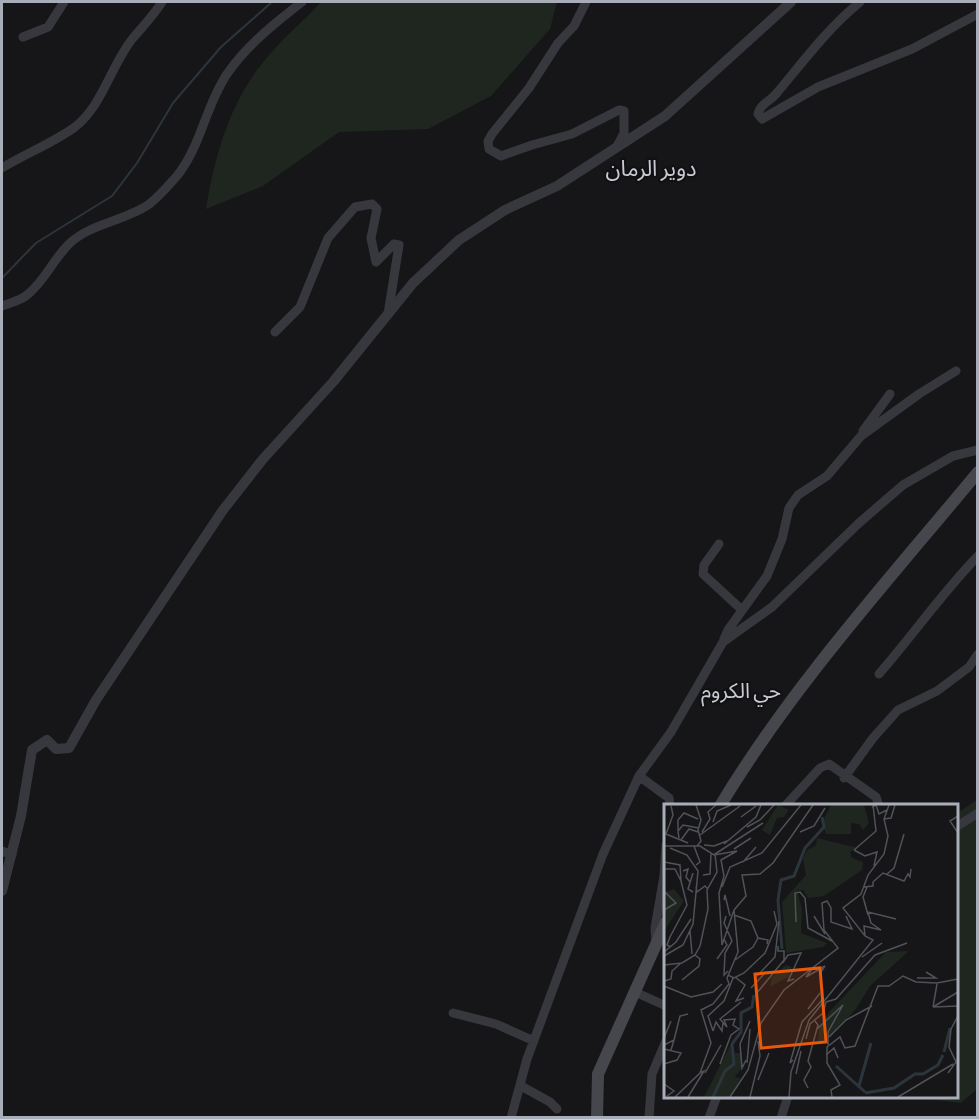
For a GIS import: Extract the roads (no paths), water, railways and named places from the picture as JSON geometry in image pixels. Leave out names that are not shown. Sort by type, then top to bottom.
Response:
[{"type":"main road","points":[[721,804],[747,761],[816,665],[978,471]]},
{"type":"main road","points":[[597,1118],[598,1074],[664,926]]},
{"type":"street","points":[[23,37],[48,27],[64,2]]},
{"type":"street","points":[[2,168],[75,127],[93,109],[121,56],[133,38],[151,20],[162,2]]},
{"type":"street","points":[[2,306],[25,297],[43,280],[57,256],[72,241],[94,228],[147,206],[169,184],[195,149],[226,75],[246,50],[302,2]]},
{"type":"street","points":[[586,2],[574,26],[558,44],[529,88],[492,134],[488,141],[489,149],[501,156],[572,134],[619,110],[624,111],[624,133],[615,150]]},
{"type":"street","points":[[2,891],[7,853],[32,750],[46,740],[56,749],[69,748],[96,700],[223,510],[263,459],[333,382],[413,283],[459,240],[505,210],[557,186],[664,116],[791,2]]},
{"type":"street","points":[[860,2],[823,36],[774,96],[759,108],[758,114],[762,119],[818,87],[912,50],[978,14]]},
{"type":"street","points":[[275,332],[300,307],[328,238],[355,207],[372,204],[376,209],[371,238],[376,262],[394,244],[399,245],[388,314]]},
{"type":"street","points":[[861,436],[919,394],[956,371]]},
{"type":"street","points":[[511,1118],[534,1041],[601,860],[639,776],[671,732],[742,610],[774,562],[790,505],[798,495],[826,476],[861,436],[890,394]]},
{"type":"street","points":[[723,642],[772,608],[859,523],[903,485],[953,456],[978,450]]},
{"type":"street","points":[[719,544],[704,565],[703,574],[742,610]]},
{"type":"street","points":[[879,674],[924,623],[952,582],[978,556]]},
{"type":"street","points":[[844,778],[873,738],[898,710],[937,691],[969,667],[978,654]]},
{"type":"street","points":[[787,804],[820,768],[828,764],[844,778],[876,797],[878,804]]},
{"type":"street","points":[[639,776],[669,798],[670,804]]},
{"type":"street","points":[[958,825],[978,813]]},
{"type":"street","points":[[656,943],[655,927],[664,876]]},
{"type":"street","points":[[635,992],[664,1005]]},
{"type":"street","points":[[453,1013],[496,1024],[534,1041]]},
{"type":"street","points":[[649,1118],[651,1074],[664,1045]]},
{"type":"street","points":[[521,1086],[550,1102],[557,1109]]},
{"type":"street","points":[[709,1118],[716,1098]]},
{"type":"street","points":[[781,1118],[787,1098]]},
{"type":"waterway","points":[[2,278],[36,243],[112,196],[137,163],[173,103],[221,47],[272,2]]},
{"type":"district","name":"دوير الرمان","points":[[651,168]]},
{"type":"district","name":"حي الكروم","points":[[741,691]]}]
